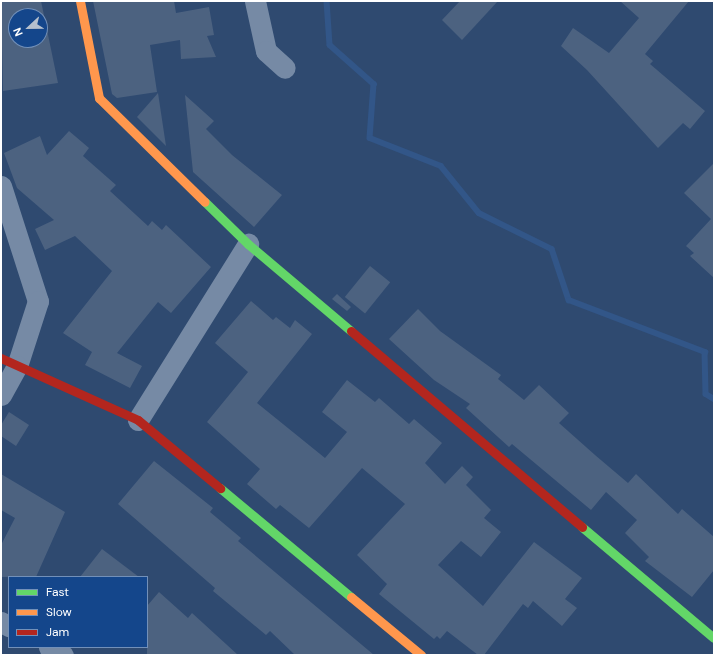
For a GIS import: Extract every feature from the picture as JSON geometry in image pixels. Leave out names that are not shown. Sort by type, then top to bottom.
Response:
[{"type":"street","points":[[80,1],[99,98],[248,244],[714,638]]},
{"type":"street","points":[[255,1],[266,51],[285,68]]},
{"type":"street","points":[[1,186],[38,301],[9,362],[1,395]]},
{"type":"street","points":[[138,420],[248,244]]},
{"type":"street","points":[[9,362],[138,420],[421,655]]},
{"type":"street","points":[[51,648],[64,655]]},
{"type":"building","points":[[1,1],[41,1],[42,8],[8,8],[8,48],[48,48],[48,35],[58,83],[3,91]]},
{"type":"building","points":[[93,1],[174,1],[176,13],[209,7],[214,35],[207,36],[216,57],[181,59],[180,40],[150,45],[157,92],[117,98],[112,94]]},
{"type":"building","points":[[460,1],[498,1],[462,40],[442,20]]},
{"type":"building","points":[[620,1],[689,1],[645,54],[653,61],[650,64],[705,111],[690,129],[683,123],[658,148],[587,70],[561,46],[573,28],[609,53],[639,18]]},
{"type":"building","points":[[158,93],[166,146],[137,117]]},
{"type":"building","points":[[185,95],[214,121],[206,129],[232,155],[282,195],[254,227],[193,172]]},
{"type":"building","points":[[69,131],[89,148],[83,156],[116,185],[110,191],[148,226],[152,221],[162,230],[166,225],[211,267],[171,313],[158,302],[117,353],[142,366],[130,388],[85,365],[92,352],[63,333],[112,271],[75,236],[45,250],[35,229],[54,220],[17,188],[4,153],[40,136],[47,155]]},
{"type":"building","points":[[714,163],[714,278],[690,256],[694,253],[686,246],[711,219],[684,193]]},
{"type":"building","points":[[370,266],[390,282],[365,313],[345,297]]},
{"type":"building","points":[[337,294],[351,307],[347,311],[332,299]]},
{"type":"building","points":[[251,301],[273,320],[276,317],[290,328],[295,320],[312,334],[257,403],[325,458],[347,432],[322,412],[347,380],[375,402],[379,398],[409,424],[414,419],[442,443],[425,463],[445,484],[462,466],[473,477],[466,485],[491,510],[484,518],[501,532],[481,557],[461,541],[438,565],[483,606],[534,542],[582,578],[565,599],[577,608],[562,626],[533,601],[528,608],[523,604],[484,655],[478,655],[447,631],[440,639],[437,636],[434,639],[379,594],[387,584],[357,555],[405,504],[362,468],[309,528],[280,505],[276,509],[247,484],[260,469],[207,422],[248,372],[215,343]]},
{"type":"building","points":[[418,309],[440,331],[501,375],[498,379],[524,400],[539,385],[569,413],[559,423],[595,455],[628,483],[636,474],[678,514],[682,509],[714,537],[714,570],[692,597],[645,561],[649,557],[625,533],[637,520],[606,492],[591,510],[512,444],[509,447],[466,408],[470,404],[434,380],[389,339]]},
{"type":"building","points":[[9,412],[29,425],[16,446],[1,436],[1,425]]},
{"type":"building","points":[[154,461],[213,508],[210,512],[241,538],[238,541],[374,655],[295,655],[270,631],[266,635],[213,591],[215,588],[118,504]]},
{"type":"building","points":[[1,474],[65,512],[36,576],[1,577],[1,545],[15,518],[1,510]]},
{"type":"building","points":[[102,549],[138,576],[81,576]]},
{"type":"building","points":[[159,592],[188,618],[192,613],[238,655],[147,655],[148,605]]},
{"type":"waterway","points":[[327,1],[330,45],[374,84],[370,138],[441,166],[479,213],[552,249],[569,300],[705,352],[706,394],[714,399]]},
{"type":"traffic: fast","points":[[205,202],[248,244],[351,331]]},
{"type":"traffic: fast","points":[[220,488],[351,597]]},
{"type":"traffic: fast","points":[[582,527],[714,638]]},
{"type":"traffic: slow","points":[[80,1],[99,98],[205,202]]},
{"type":"traffic: slow","points":[[351,597],[421,655]]},
{"type":"traffic: jam","points":[[351,331],[582,527]]},
{"type":"traffic: jam","points":[[1,358],[138,420],[220,488]]}]
